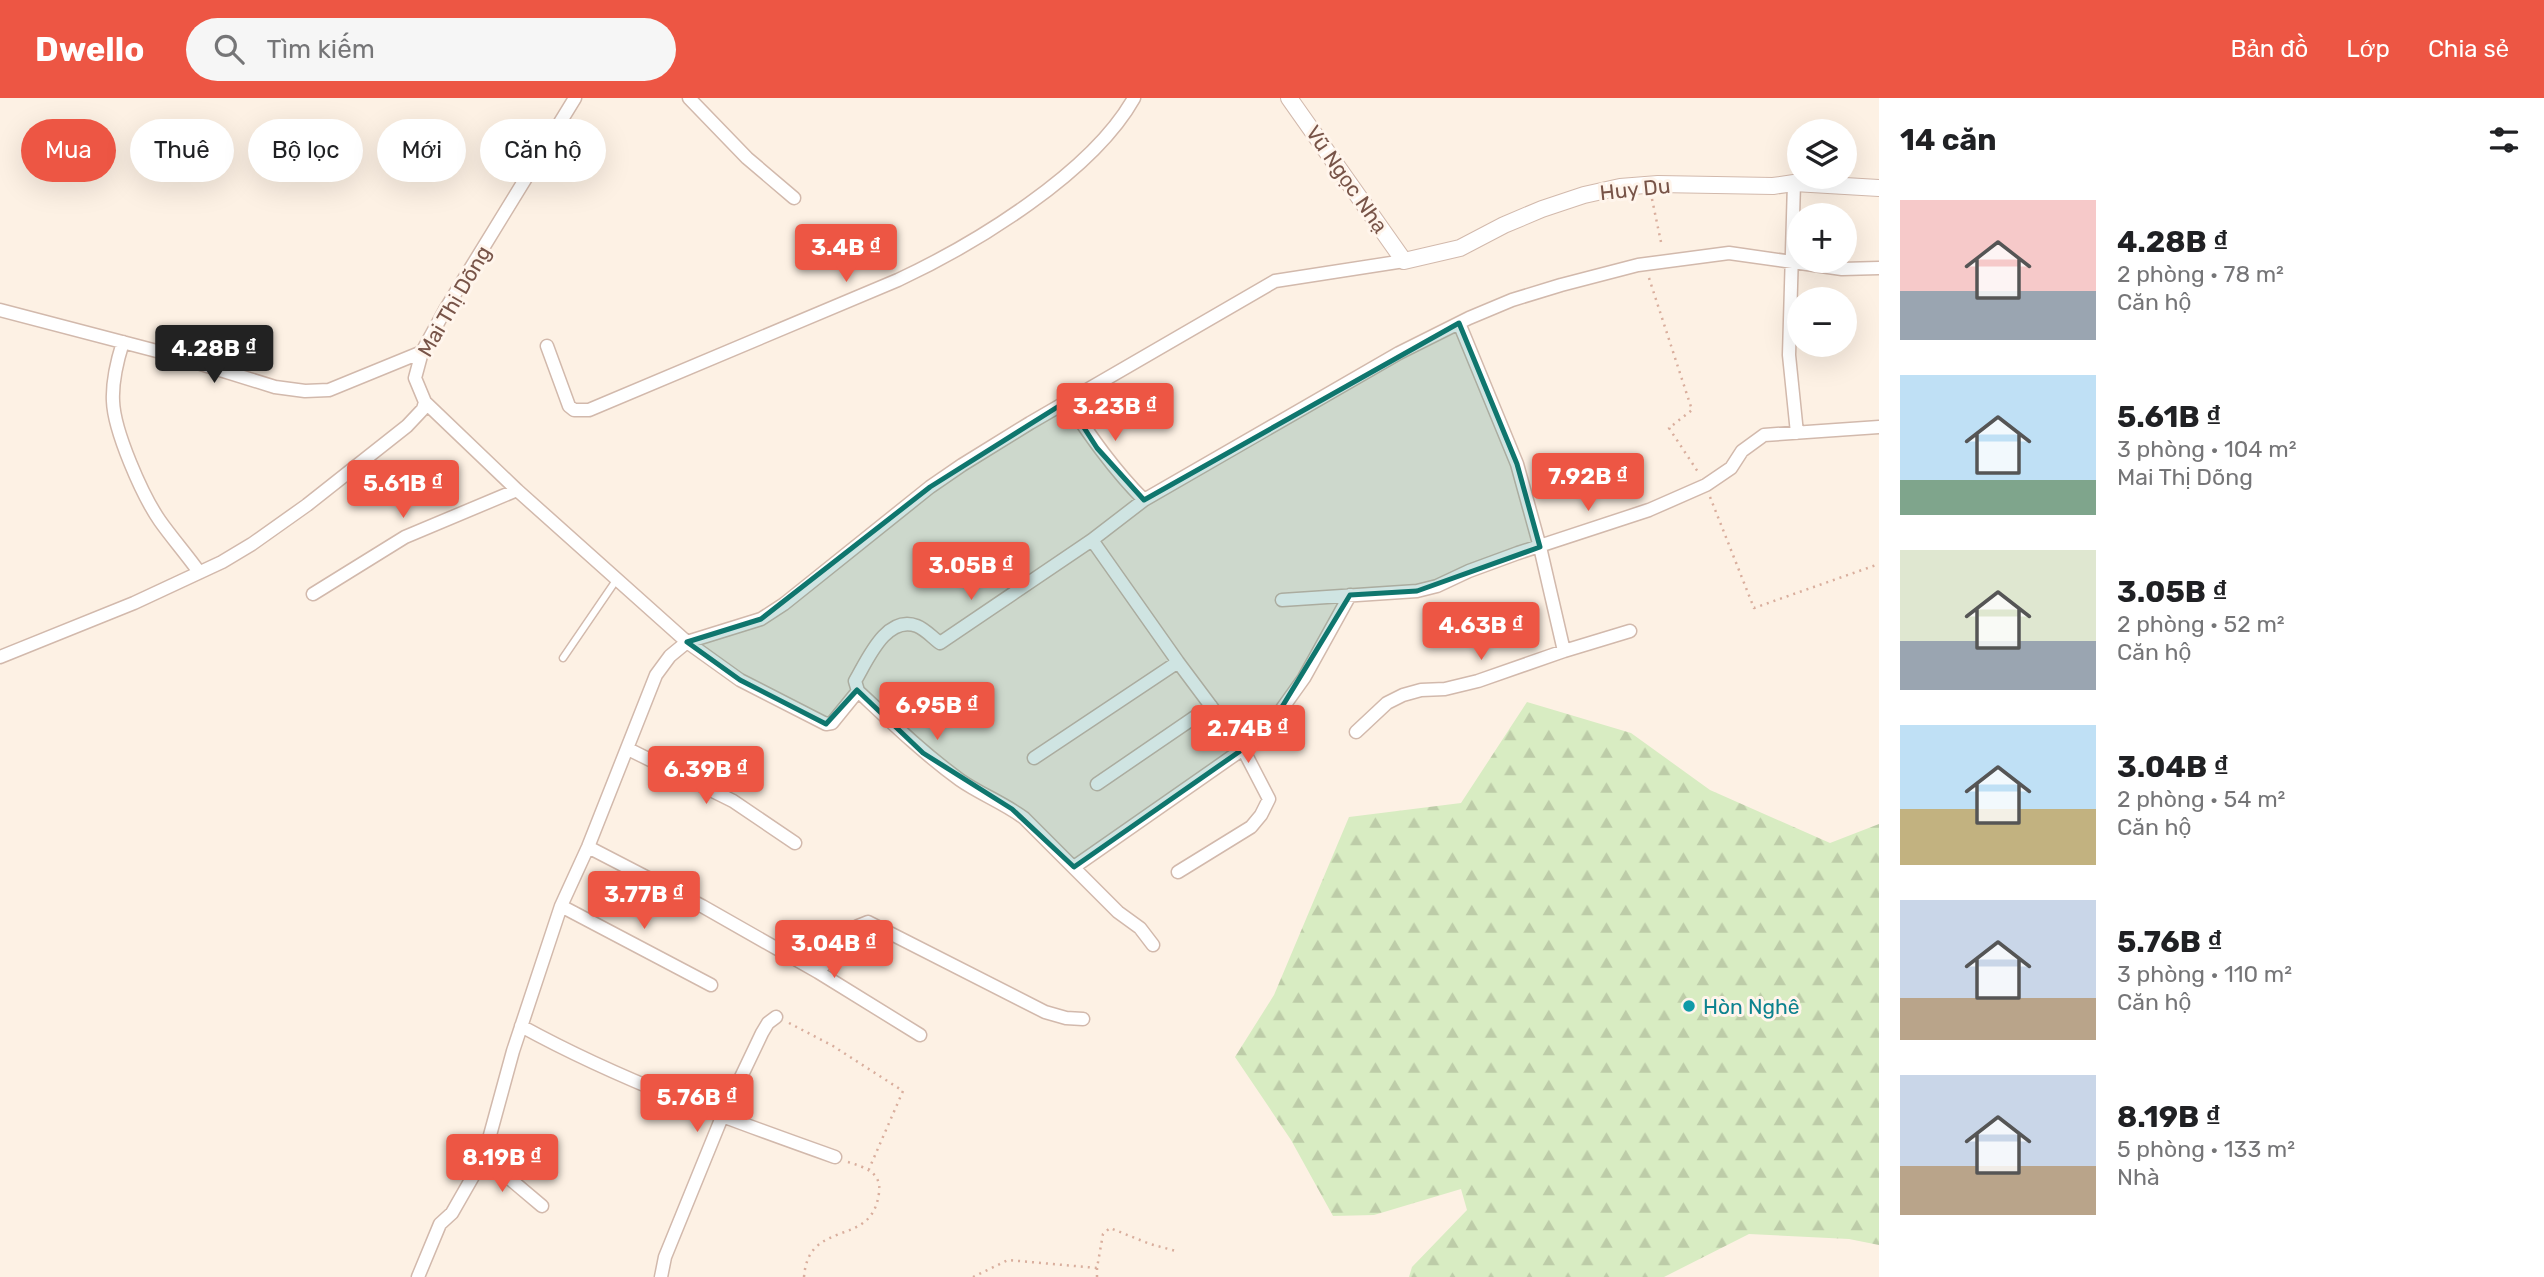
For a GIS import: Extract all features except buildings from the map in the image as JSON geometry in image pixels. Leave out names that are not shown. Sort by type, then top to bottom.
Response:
[{"type":"street","name":"Mai Thị Dõng","points":[[425,402],[415,378],[422,352],[575,98]]},
{"type":"street","points":[[689,98],[747,158],[794,198]]},
{"type":"street","points":[[547,346],[569,405],[574,410],[589,410],[898,280],[988,231],[1034,199],[1096,148],[1124,116],[1134,98]]},
{"type":"street","name":"Vũ Ngọc Nhạ","points":[[1290,98],[1404,261]]},
{"type":"street","name":"Huy Du","points":[[1404,261],[1460,248],[1504,225],[1584,195],[1620,187],[1787,184]]},
{"type":"street","name":"Huy Du","points":[[1857,187],[1879,188]]},
{"type":"street","points":[[1153,944],[1140,928],[1118,912],[1012,809],[963,782],[923,753],[858,691],[855,681],[887,633],[903,626],[918,626],[940,643],[1092,540],[1144,500],[1388,359],[1512,300],[1561,285],[1665,261],[1729,253],[1787,260]]},
{"type":"street","points":[[418,1277],[440,1224],[452,1213],[484,1157],[521,1026],[561,906],[628,749],[656,675],[670,656],[687,642],[761,619],[784,604],[930,486],[989,447],[1275,281],[1404,261]]},
{"type":"street","points":[[1857,269],[1879,268]]},
{"type":"street","points":[[1791,273],[1789,355],[1797,433]]},
{"type":"street","points":[[0,310],[123,342],[275,387],[305,391],[329,390],[422,352]]},
{"type":"street","points":[[1459,323],[1517,464],[1564,651]]},
{"type":"street","points":[[123,342],[114,379],[113,402],[116,420],[144,495],[160,522],[199,572]]},
{"type":"street","points":[[1067,401],[1097,448],[1144,500]]},
{"type":"street","points":[[1,655],[60,635],[199,572],[253,544],[407,426],[423,409],[425,402],[517,490],[687,642],[740,680],[826,724],[832,723],[858,691]]},
{"type":"street","points":[[1282,600],[1417,591],[1437,586],[1469,571],[1649,510],[1706,485],[1731,468],[1742,451],[1764,435],[1879,427]]},
{"type":"street","points":[[313,594],[405,537],[517,490]]},
{"type":"street","points":[[1092,540],[1243,748],[1269,799],[1251,827],[1178,872]]},
{"type":"street","points":[[1074,867],[1243,748],[1274,720],[1291,699],[1350,595]]},
{"type":"street","points":[[1356,732],[1387,703],[1403,695],[1478,681],[1630,631]]},
{"type":"street","points":[[1034,758],[1178,662]]},
{"type":"street","points":[[1097,784],[1211,706]]},
{"type":"street","points":[[628,749],[733,801],[795,843]]},
{"type":"street","points":[[588,846],[702,905],[920,1035]]},
{"type":"street","points":[[561,906],[711,985]]},
{"type":"street","points":[[818,972],[858,926],[868,922],[1045,1012],[1083,1019]]},
{"type":"street","points":[[662,1277],[664,1256],[722,1116],[762,1033],[776,1017]]},
{"type":"street","points":[[521,1026],[628,1080],[835,1157]]},
{"type":"street","points":[[484,1157],[542,1206]]},
{"type":"lane","points":[[563,658],[617,579]]},
{"type":"path","points":[[1649,185],[1665,261]]},
{"type":"path","points":[[1645,264],[1692,410],[1670,428],[1706,485],[1754,608],[1879,564]]},
{"type":"path","points":[[776,1017],[833,1046],[903,1091],[869,1169]]},
{"type":"path","points":[[804,1277],[809,1255],[818,1245],[853,1231],[877,1206],[880,1188],[877,1178],[869,1169],[835,1157]]},
{"type":"path","points":[[1097,1277],[1102,1234],[1110,1228],[1175,1251]]},
{"type":"path","points":[[973,1277],[1008,1260],[1097,1268]]},
{"type":"highlighted area","points":[[1459,323],[1517,464],[1540,547],[1417,591],[1350,595],[1274,720],[1243,749],[1074,867],[1012,809],[923,753],[857,690],[826,724],[740,680],[687,642],[761,619],[930,487],[1067,401],[1097,448],[1144,500]]},
{"type":"green space","points":[[1527,702],[1631,733],[1710,790],[1830,843],[1879,824],[1879,1245],[1849,1239],[1749,1234],[1664,1277],[1409,1277],[1412,1267],[1467,1210],[1461,1189],[1374,1215],[1333,1216],[1291,1140],[1235,1057],[1274,995],[1349,817],[1461,803]]},
{"type":"place","name":"Hòn Nghê","points":[[1689,1006]]}]
